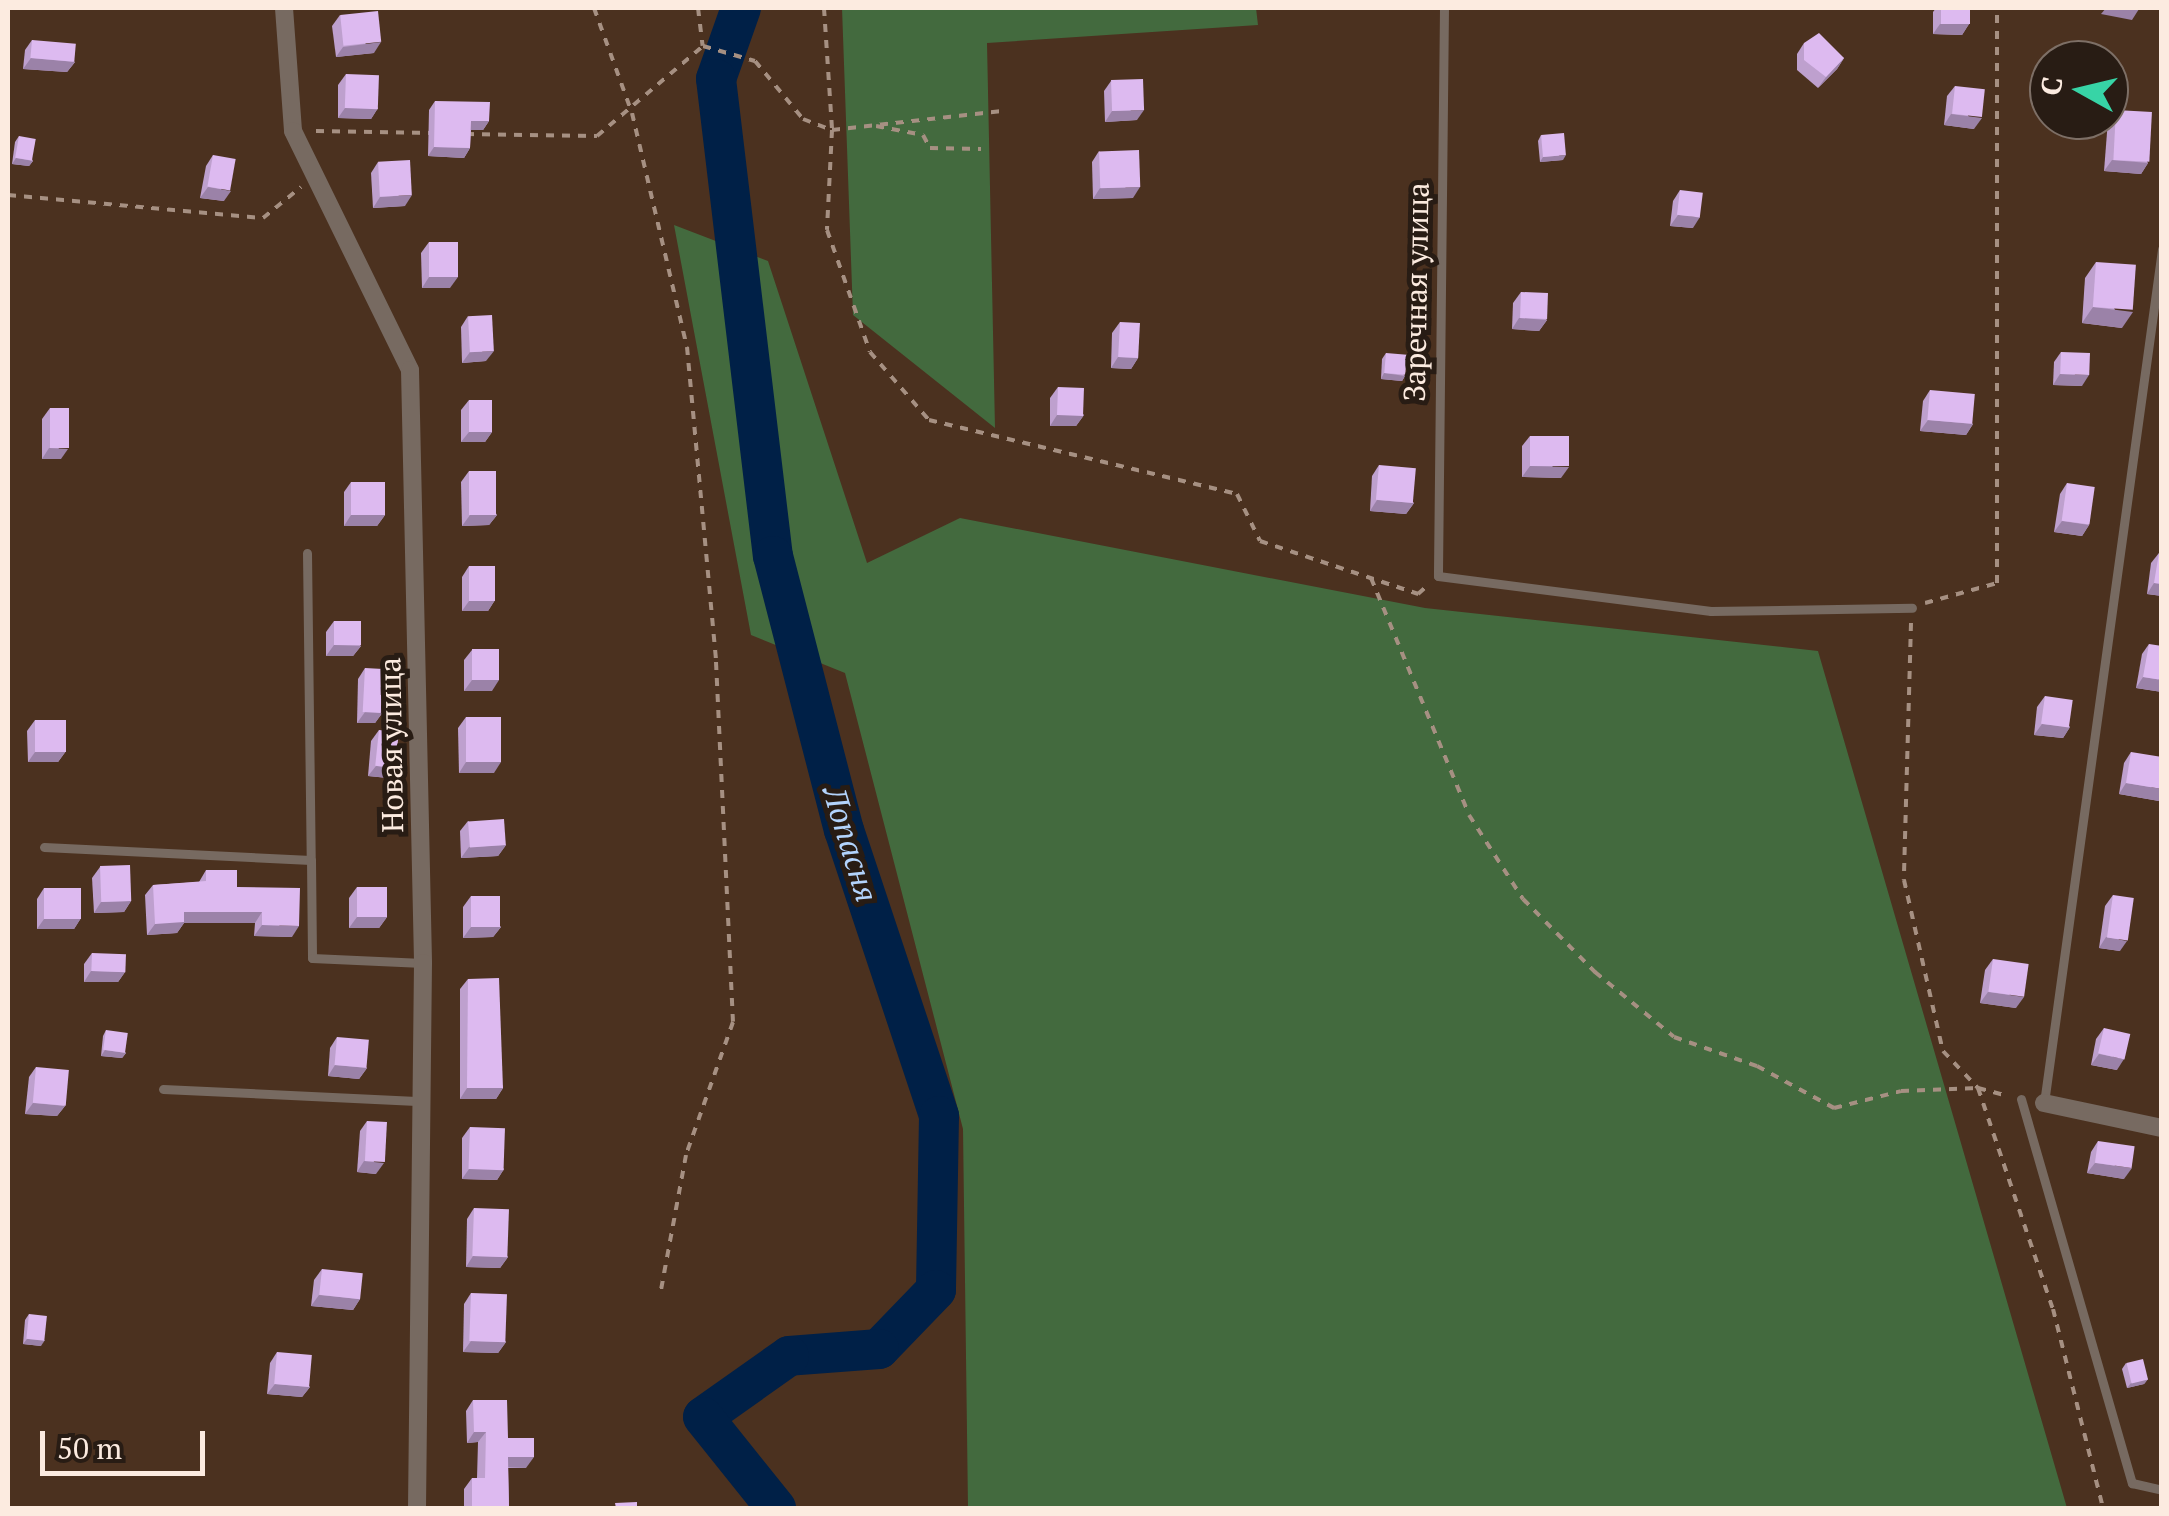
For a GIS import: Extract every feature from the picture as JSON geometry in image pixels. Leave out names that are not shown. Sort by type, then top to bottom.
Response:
[{"type":"street","name":"Новая улица","points":[[284,8],[293,131],[410,370],[423,963],[417,1508]]},
{"type":"street","points":[[2044,1103],[2162,1128]]},
{"type":"lane","name":"Заречная улица","points":[[1438,576],[1444,8]]},
{"type":"lane","points":[[2044,1103],[2162,250]]},
{"type":"lane","points":[[308,553],[312,958],[423,963]]},
{"type":"lane","points":[[1438,576],[1710,611],[1912,608]]},
{"type":"lane","points":[[44,847],[311,860]]},
{"type":"lane","points":[[163,1089],[422,1102]]},
{"type":"lane","points":[[2021,1099],[2132,1483],[2162,1490]]},
{"type":"path","points":[[594,8],[632,112],[687,347],[716,662],[733,1022],[686,1155],[661,1290]]},
{"type":"path","points":[[698,8],[703,46]]},
{"type":"path","points":[[824,8],[832,130],[826,230],[870,352],[929,420],[1236,494],[1260,541],[1418,594],[1438,576]]},
{"type":"path","points":[[1997,8],[1997,582],[1912,608],[1904,880],[1943,1051],[1978,1088],[2053,1309],[2102,1508]]},
{"type":"path","points":[[464,134],[597,136],[632,112],[703,46]]},
{"type":"path","points":[[703,46],[756,61],[803,119],[832,130],[1002,110]]},
{"type":"path","points":[[872,125],[923,135],[930,148],[981,149]]},
{"type":"path","points":[[293,131],[445,133]]},
{"type":"path","points":[[8,195],[263,218],[316,174]]},
{"type":"path","points":[[1370,578],[1469,815],[1524,899],[1594,972],[1674,1037],[1757,1066],[1834,1108],[1902,1091],[1978,1088],[2021,1099]]},
{"type":"green space","points":[[842,8],[1256,8],[1258,25],[987,43],[995,428],[853,315]]},
{"type":"green space","points":[[674,225],[768,261],[867,563],[960,518],[1425,608],[1818,651],[2067,1508],[968,1508],[963,1129],[845,673],[751,635]]},
{"type":"building","points":[[1941,8],[1970,8],[1970,24],[1941,24]]},
{"type":"building","points":[[378,11],[381,42],[343,46],[340,15]]},
{"type":"building","points":[[1819,33],[1844,58],[1826,77],[1804,60],[1804,43]]},
{"type":"building","points":[[32,40],[76,44],[74,62],[30,58]]},
{"type":"building","points":[[346,74],[379,75],[378,109],[345,108]]},
{"type":"building","points":[[1143,79],[1144,110],[1112,111],[1111,80]]},
{"type":"building","points":[[1955,86],[1985,89],[1982,117],[1952,114]]},
{"type":"building","points":[[435,101],[490,102],[489,121],[471,121],[470,148],[434,147]]},
{"type":"building","points":[[2129,111],[2152,112],[2149,162],[2113,160],[2114,140],[2129,140]]},
{"type":"building","points":[[1564,133],[1566,155],[1543,157],[1541,135]]},
{"type":"building","points":[[19,136],[36,139],[32,161],[15,158]]},
{"type":"building","points":[[1139,150],[1140,187],[1100,188],[1099,151]]},
{"type":"building","points":[[213,155],[236,159],[230,191],[207,187]]},
{"type":"building","points":[[410,160],[412,195],[380,197],[378,162]]},
{"type":"building","points":[[1680,190],[1703,193],[1700,218],[1677,215]]},
{"type":"building","points":[[429,242],[458,242],[458,277],[429,277]]},
{"type":"building","points":[[2096,262],[2136,265],[2133,310],[2093,307]]},
{"type":"building","points":[[1521,292],[1548,293],[1547,319],[1520,318]]},
{"type":"building","points":[[492,315],[494,351],[470,352],[468,316]]},
{"type":"building","points":[[1120,322],[1140,323],[1138,358],[1118,357]]},
{"type":"building","points":[[2061,352],[2090,353],[2089,375],[2060,374]]},
{"type":"building","points":[[1386,353],[1407,355],[1405,375],[1384,373]]},
{"type":"building","points":[[1058,387],[1084,388],[1083,416],[1057,415]]},
{"type":"building","points":[[1930,390],[1975,394],[1972,424],[1927,420]]},
{"type":"building","points":[[469,400],[492,400],[492,432],[469,432]]},
{"type":"building","points":[[50,408],[69,408],[69,448],[50,448]]},
{"type":"building","points":[[1530,436],[1569,436],[1569,466],[1530,466]]},
{"type":"building","points":[[1379,465],[1416,468],[1413,503],[1376,500]]},
{"type":"building","points":[[469,471],[496,471],[496,515],[469,515]]},
{"type":"building","points":[[351,482],[385,482],[385,515],[351,515]]},
{"type":"building","points":[[2067,483],[2095,487],[2089,525],[2062,521]]},
{"type":"building","points":[[2162,553],[2162,584],[2154,583]]},
{"type":"building","points":[[469,566],[495,566],[495,601],[469,601]]},
{"type":"building","points":[[334,621],[361,621],[361,645],[334,645]]},
{"type":"building","points":[[2149,644],[2162,646],[2162,680],[2143,677]]},
{"type":"building","points":[[472,649],[499,649],[499,680],[472,680]]},
{"type":"building","points":[[365,668],[383,669],[381,713],[363,712]]},
{"type":"building","points":[[2045,696],[2073,700],[2069,728],[2041,724]]},
{"type":"building","points":[[466,717],[501,717],[501,762],[466,762]]},
{"type":"building","points":[[35,720],[66,720],[66,752],[35,752]]},
{"type":"building","points":[[379,730],[399,732],[395,768],[375,766]]},
{"type":"building","points":[[2131,752],[2162,757],[2162,789],[2126,783]]},
{"type":"building","points":[[504,819],[506,845],[470,847],[468,822]]},
{"type":"building","points":[[130,865],[131,901],[101,902],[100,866]]},
{"type":"building","points":[[206,870],[237,870],[237,887],[300,888],[299,926],[262,925],[262,912],[184,912],[184,922],[155,924],[153,885],[206,881]]},
{"type":"building","points":[[357,887],[387,887],[387,917],[357,917]]},
{"type":"building","points":[[44,888],[81,888],[81,919],[44,919]]},
{"type":"building","points":[[2113,895],[2134,898],[2128,941],[2107,938]]},
{"type":"building","points":[[471,896],[500,896],[500,927],[471,927]]},
{"type":"building","points":[[92,953],[126,954],[125,972],[91,971]]},
{"type":"building","points":[[1993,959],[2029,964],[2024,997],[1988,992]]},
{"type":"building","points":[[499,978],[503,1088],[467,1088],[468,979]]},
{"type":"building","points":[[2104,1028],[2130,1034],[2124,1059],[2098,1053]]},
{"type":"building","points":[[106,1030],[128,1033],[125,1053],[103,1050]]},
{"type":"building","points":[[337,1037],[369,1040],[366,1068],[335,1065]]},
{"type":"building","points":[[36,1067],[69,1070],[66,1106],[33,1103]]},
{"type":"building","points":[[367,1121],[387,1122],[385,1162],[365,1161]]},
{"type":"building","points":[[470,1127],[505,1128],[504,1170],[469,1169]]},
{"type":"building","points":[[2098,1141],[2135,1146],[2132,1168],[2095,1163]]},
{"type":"building","points":[[474,1208],[509,1209],[507,1257],[472,1256]]},
{"type":"building","points":[[322,1269],[363,1273],[360,1299],[319,1295]]},
{"type":"building","points":[[471,1293],[507,1294],[505,1342],[469,1341]]},
{"type":"building","points":[[29,1314],[47,1316],[44,1341],[26,1339]]},
{"type":"building","points":[[277,1352],[312,1355],[309,1387],[274,1384]]},
{"type":"building","points":[[2143,1359],[2148,1379],[2132,1383],[2127,1363]]},
{"type":"building","points":[[473,1400],[507,1400],[508,1438],[534,1438],[534,1457],[508,1457],[509,1508],[472,1508],[472,1478],[485,1478],[486,1432],[474,1432]]},
{"type":"building","points":[[637,1502],[637,1508],[616,1508],[615,1503]]},
{"type":"waterway","name":"Лопасня","points":[[741,8],[716,79],[773,556],[844,830],[939,1116],[936,1290],[879,1349],[789,1356],[703,1417],[776,1508]]}]
